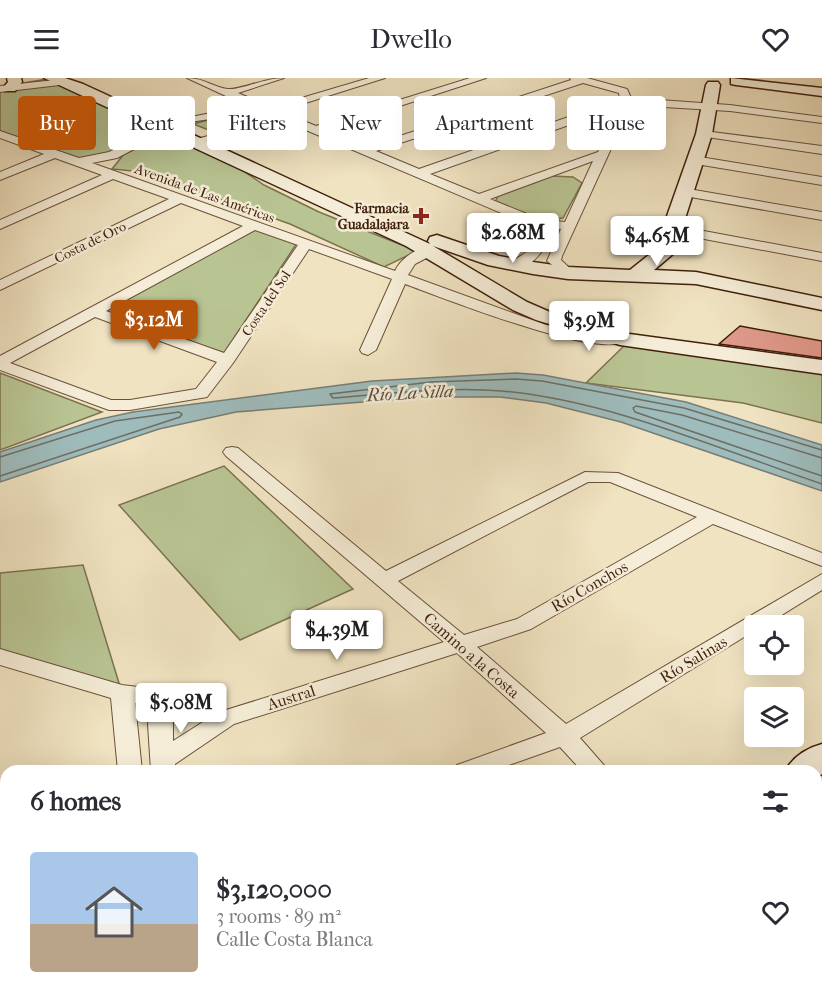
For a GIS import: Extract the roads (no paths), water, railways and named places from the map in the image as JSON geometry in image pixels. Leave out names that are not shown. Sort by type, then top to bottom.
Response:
[{"type":"street","points":[[84,78],[118,96]]},
{"type":"street","points":[[192,78],[234,96]]},
{"type":"street","points":[[227,93],[279,78]]},
{"type":"street","points":[[307,100],[380,78]]},
{"type":"street","points":[[314,130],[481,78]]},
{"type":"street","points":[[365,152],[578,79],[622,91],[626,96]]},
{"type":"street","points":[[637,274],[664,253],[704,134],[705,84],[736,79],[822,92]]},
{"type":"street","points":[[8,85],[58,80],[108,99]]},
{"type":"street","points":[[666,108],[822,120]]},
{"type":"street","points":[[417,174],[567,122]]},
{"type":"street","points":[[307,127],[537,223],[570,226]]},
{"type":"street","points":[[704,134],[822,150]]},
{"type":"street","name":"Avenida de Las Américas","points":[[4,138],[79,162],[400,278]]},
{"type":"street","points":[[197,141],[207,140]]},
{"type":"street","points":[[197,141],[429,251],[507,298],[543,316],[620,339]]},
{"type":"street","points":[[79,162],[113,155],[123,150]]},
{"type":"street","points":[[240,150],[427,237],[472,254],[562,278],[757,292]]},
{"type":"street","points":[[562,278],[554,261],[605,150]]},
{"type":"street","points":[[0,176],[53,154]]},
{"type":"street","points":[[477,199],[603,154]]},
{"type":"street","points":[[0,225],[107,173],[113,155]]},
{"type":"street","points":[[694,160],[822,181]]},
{"type":"street","points":[[548,173],[571,174],[589,180]]},
{"type":"street","points":[[683,192],[822,216]]},
{"type":"street","name":"Costa de Oro","points":[[0,286],[179,199]]},
{"type":"street","points":[[515,265],[536,252],[545,236],[544,229],[537,223]]},
{"type":"street","points":[[0,364],[93,311],[252,226]]},
{"type":"street","points":[[672,229],[822,257]]},
{"type":"street","name":"Costa del Sol","points":[[0,364],[108,405],[201,393],[228,360],[305,245]]},
{"type":"street","points":[[368,350],[400,278],[400,269],[407,262],[429,251]]},
{"type":"street","points":[[664,253],[681,270],[696,278]]},
{"type":"street","points":[[507,298],[509,286],[515,284],[562,278],[593,280],[612,275],[637,274],[696,278],[822,304]]},
{"type":"street","points":[[400,278],[541,327],[591,338],[699,348],[822,367]]},
{"type":"street","points":[[93,311],[228,360]]},
{"type":"street","name":"Camino a la Costa","points":[[232,452],[460,644],[564,736],[591,765]]},
{"type":"street","points":[[385,580],[585,477],[612,477],[822,560]]},
{"type":"street","name":"Río Conchos","points":[[460,644],[524,624],[713,516]]},
{"type":"street","name":"Río Salinas","points":[[483,765],[564,736],[822,581]]},
{"type":"street","name":"Austral","points":[[163,765],[226,717],[460,644]]},
{"type":"street","points":[[0,657],[122,693],[163,698],[226,717]]},
{"type":"street","points":[[122,693],[128,726],[130,765]]},
{"type":"street","points":[[162,765],[160,724],[163,698]]},
{"type":"water","name":"Río La Silla","points":[[516,373],[543,375],[686,402],[822,445],[822,491],[621,422],[546,403],[500,397],[427,397],[236,412],[159,429],[0,482],[0,452],[96,420],[133,412],[372,381]]},
{"type":"place","name":"Farmacia Guadalajara","points":[[421,216]]}]
